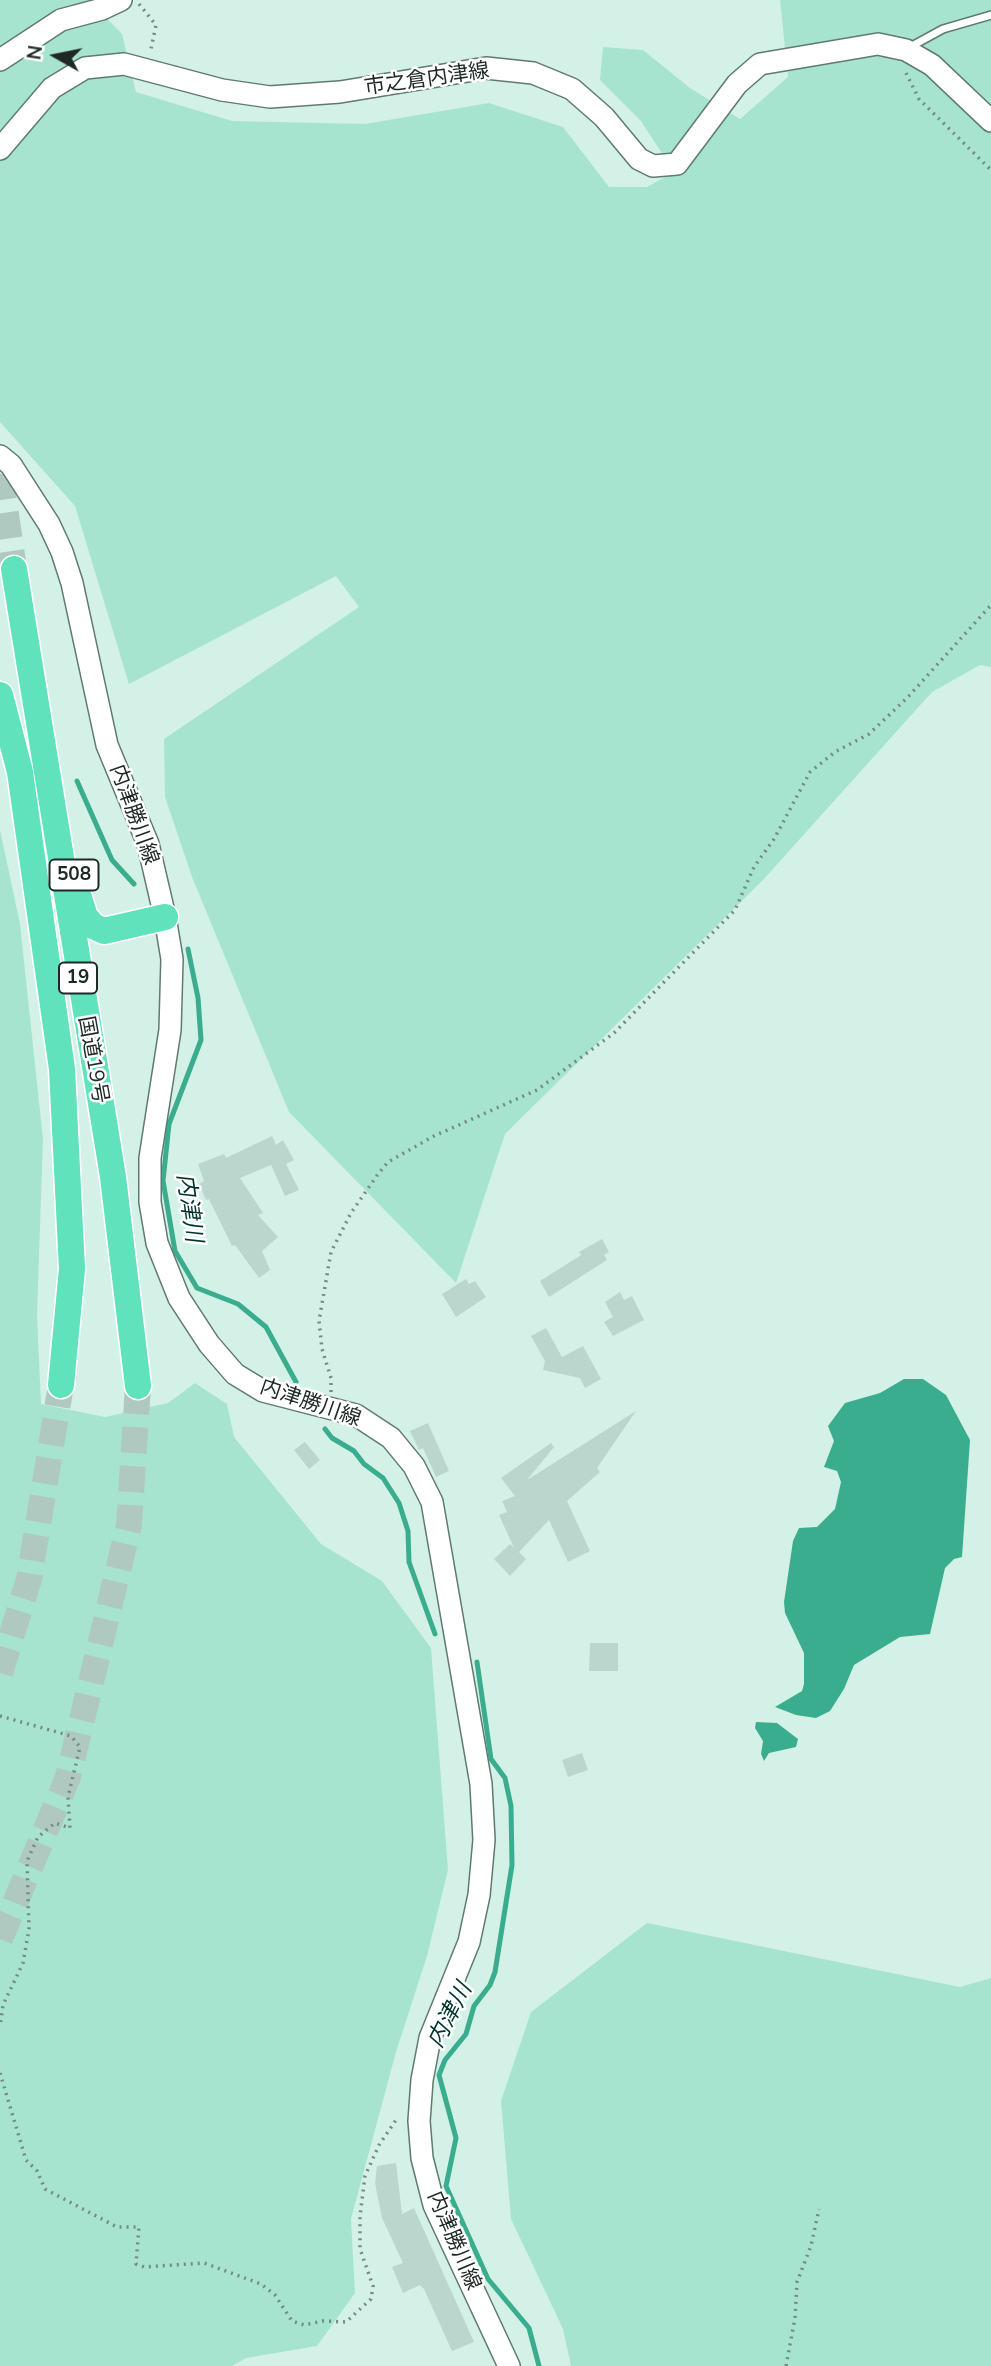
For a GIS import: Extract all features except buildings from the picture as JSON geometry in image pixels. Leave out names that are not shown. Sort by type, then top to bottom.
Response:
[{"type":"highway","name":"国道19号","points":[[14,569],[126,1264],[138,1386]]},
{"type":"highway","name":"国道19号","points":[[0,695],[19,772],[62,1069],[72,1269],[61,1385]]},
{"type":"highway","name":"508","points":[[53,814],[66,832],[79,903],[93,926],[104,931]]},
{"type":"highway","points":[[88,1041],[97,1020],[90,958],[92,947],[104,931],[165,917]]},
{"type":"main road","points":[[0,60],[61,19],[103,9],[121,0]]},
{"type":"main road","name":"市之倉内津線","points":[[0,149],[51,88],[85,68],[124,64],[222,90],[270,97],[340,92],[486,68],[533,73],[572,89],[604,117],[639,159],[653,166],[677,164],[737,84],[760,64],[878,44],[906,50],[941,72],[991,121]]},
{"type":"main road","name":"内津勝川線","points":[[0,456],[11,465],[49,524],[62,552],[72,583],[107,745],[148,844],[165,917],[173,959],[170,1030],[150,1158],[150,1202],[157,1243],[179,1298],[209,1345],[235,1374],[263,1391],[356,1415],[391,1438],[414,1466],[432,1502],[481,1784],[484,1840],[479,1895],[469,1942],[430,2038],[422,2080],[419,2121],[422,2158],[434,2205],[509,2366]]},
{"type":"lane","points":[[906,50],[943,29],[991,15]]},
{"type":"path","points":[[135,0],[156,25],[151,49],[161,54]]},
{"type":"path","points":[[906,50],[906,77],[919,99],[991,170]]},
{"type":"path","points":[[331,1408],[331,1378],[321,1349],[319,1321],[331,1252],[351,1213],[378,1174],[388,1162],[434,1136],[537,1090],[614,1033],[735,910],[754,867],[774,839],[810,772],[835,752],[869,734],[908,697],[991,605]]},
{"type":"path","points":[[0,1716],[71,1735],[80,1747],[68,1797],[69,1828],[55,1823],[37,1838],[27,1861],[29,1929],[23,1963],[3,2005],[0,2026]]},
{"type":"path","points":[[0,2073],[26,2160],[37,2171],[45,2189],[117,2227],[139,2227],[136,2264],[144,2267],[204,2263],[261,2284],[275,2295],[292,2321],[304,2325],[323,2321],[346,2322],[371,2299],[373,2286],[360,2249],[360,2216],[365,2176],[379,2145],[396,2120],[419,2121]]},
{"type":"path","points":[[786,2366],[795,2318],[797,2282],[811,2246],[819,2210]]},
{"type":"shaded area","points":[[0,0],[89,0],[122,34],[136,92],[232,121],[365,124],[489,103],[563,127],[609,187],[647,187],[674,172],[641,121],[600,80],[603,47],[643,50],[690,88],[740,119],[788,77],[780,0],[991,0],[991,667],[980,665],[932,692],[763,880],[505,1134],[456,1283],[289,1112],[192,877],[165,797],[164,739],[359,607],[336,576],[129,684],[75,506],[0,422]]},
{"type":"shaded area","points":[[0,830],[20,924],[43,1139],[37,1315],[41,1404],[105,1417],[168,1403],[195,1383],[227,1404],[234,1437],[321,1544],[382,1581],[431,1648],[448,1870],[427,1956],[396,2052],[351,2219],[355,2293],[317,2346],[246,2358],[232,2366],[0,2366]]},
{"type":"shaded area","points":[[904,1379],[923,1379],[946,1395],[970,1440],[962,1557],[954,1559],[945,1568],[930,1634],[900,1637],[854,1665],[844,1689],[830,1711],[816,1718],[796,1715],[775,1707],[802,1691],[804,1684],[804,1653],[785,1613],[784,1602],[793,1541],[799,1528],[817,1527],[835,1509],[841,1482],[837,1471],[824,1467],[834,1441],[828,1426],[845,1403],[880,1393]]},
{"type":"shaded area","points":[[756,1722],[777,1723],[798,1739],[796,1747],[769,1753],[764,1761],[761,1754],[763,1741],[755,1728]]},
{"type":"shaded area","points":[[647,1923],[960,1987],[991,1978],[991,2366],[571,2366],[563,2329],[511,2219],[501,2101],[531,2012]]},
{"type":"waterway","name":"内津川","points":[[77,781],[112,860],[134,884]]},
{"type":"waterway","name":"内津川","points":[[188,949],[198,998],[201,1040],[169,1124],[163,1181],[175,1251],[197,1288],[238,1304],[266,1327],[296,1382]]},
{"type":"waterway","name":"内津川","points":[[325,1429],[332,1438],[354,1451],[364,1464],[383,1478],[399,1503],[408,1531],[409,1562],[435,1634]]},
{"type":"waterway","name":"内津川","points":[[477,1662],[491,1759],[505,1778],[511,1806],[512,1865],[495,1972],[490,1985],[474,2006],[466,2034],[445,2060],[439,2075],[456,2138],[446,2186],[488,2279],[529,2328],[539,2366]]},
{"type":"tunnel","points":[[0,474],[14,569]]},
{"type":"tunnel","points":[[0,1673],[29,1579],[61,1385]]},
{"type":"tunnel","points":[[0,1939],[68,1777],[129,1525],[138,1386]]}]
